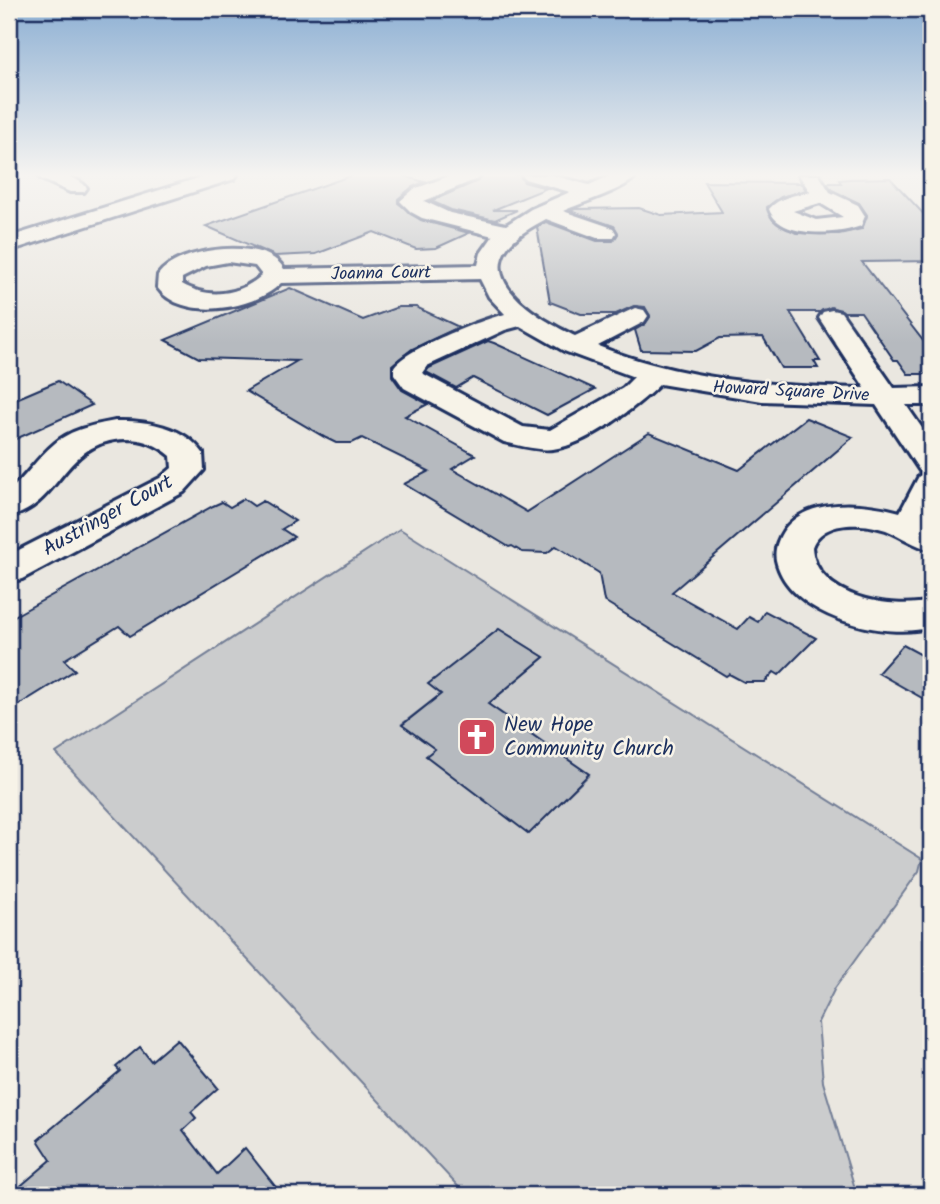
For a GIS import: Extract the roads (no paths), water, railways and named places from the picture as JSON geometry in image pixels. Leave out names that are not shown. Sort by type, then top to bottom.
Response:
[{"type":"street","points":[[9,244],[49,231]]},
{"type":"street","points":[[488,272],[492,254],[510,232],[506,231]]},
{"type":"street","points":[[600,231],[605,233]]},
{"type":"street","name":"Joanna Court","points":[[274,276],[488,272]]},
{"type":"street","name":"Howard Square Drive","points":[[488,272],[499,293],[522,318],[576,346],[653,375],[739,392],[931,396]]},
{"type":"street","points":[[576,346],[635,316]]},
{"type":"street","points":[[522,318],[496,324],[417,360],[408,367],[408,374],[414,382],[515,435],[551,440],[565,436],[633,394],[653,375]]},
{"type":"street","points":[[832,318],[931,467],[920,533],[882,518],[833,516],[810,524],[801,533],[794,548],[797,566],[809,583],[842,606],[880,617],[915,619],[931,614]]},
{"type":"street","name":"Austringer Court","points":[[9,507],[32,490],[57,458],[72,446],[95,436],[141,430],[158,433],[176,442],[187,453],[188,470],[172,485],[9,570]]},
{"type":"place","name":"New Hope Community Church","points":[[477,737]]}]
